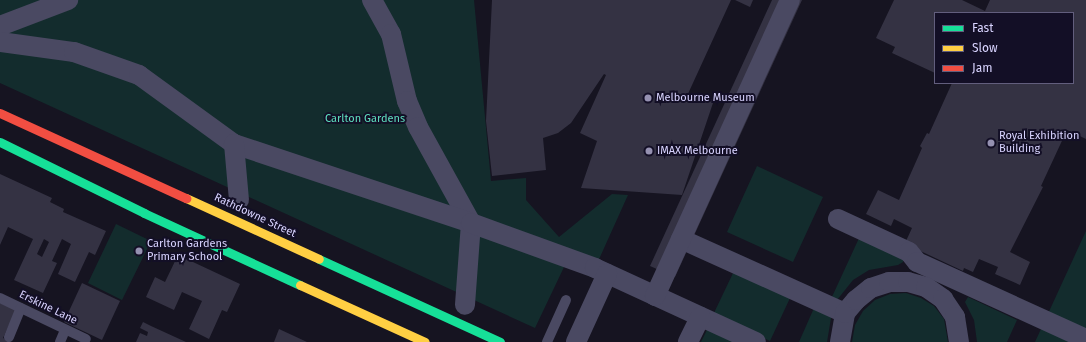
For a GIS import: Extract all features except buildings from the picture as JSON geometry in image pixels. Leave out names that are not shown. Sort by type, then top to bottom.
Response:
[{"type":"main road","name":"Rathdowne Street","points":[[0,113],[474,337],[500,342]]},
{"type":"main road","points":[[0,142],[146,209],[425,342]]},
{"type":"street","points":[[0,26],[68,0]]},
{"type":"street","points":[[372,0],[391,34],[407,100],[418,127],[471,223],[465,305]]},
{"type":"street","points":[[655,296],[790,0]]},
{"type":"street","points":[[0,42],[74,52],[139,75],[234,144],[471,223],[607,274],[756,342]]},
{"type":"street","points":[[234,144],[239,200]]},
{"type":"street","points":[[838,219],[909,252],[930,278],[955,317],[959,342]]},
{"type":"street","points":[[681,239],[845,313]]},
{"type":"street","points":[[576,342],[607,274]]},
{"type":"street","points":[[840,342],[845,313],[856,300],[871,288],[889,282],[908,282],[930,278],[1086,339]]},
{"type":"street","points":[[688,342],[700,317]]},
{"type":"lane","name":"Erskine Lane","points":[[0,298],[86,339]]},
{"type":"lane","points":[[547,342],[566,300]]},
{"type":"lane","points":[[9,337],[21,308]]},
{"type":"lane","points":[[60,342],[65,330]]},
{"type":"green space","name":"Carlton Gardens","points":[[0,0],[474,0],[491,181],[526,178],[526,200],[559,237],[612,194],[628,195],[591,277],[565,265],[535,328],[0,83]]},
{"type":"green space","points":[[757,166],[823,197],[793,262],[727,232]]},
{"type":"green space","points":[[116,224],[151,241],[122,300],[88,283]]},
{"type":"green space","points":[[1086,231],[1086,342],[1035,342]]},
{"type":"green space","points":[[860,236],[903,257],[903,262],[898,265],[869,270],[853,280],[837,300],[831,299]]},
{"type":"green space","points":[[734,271],[790,298],[770,341],[713,315]]},
{"type":"green space","points":[[906,293],[921,298],[934,306],[944,319],[948,342],[852,342],[855,325],[863,311],[875,300],[890,294]]},
{"type":"green space","points":[[968,297],[1017,320],[1007,342],[977,342],[974,320],[965,302]]},
{"type":"green space","points":[[814,308],[829,312],[831,318],[827,342],[799,342]]},
{"type":"green space","points":[[710,324],[735,342],[701,342]]},
{"type":"traffic: fast","points":[[0,142],[144,213],[300,285]]},
{"type":"traffic: fast","points":[[319,259],[500,342]]},
{"type":"traffic: slow","points":[[186,198],[319,259]]},
{"type":"traffic: slow","points":[[300,285],[425,342]]},
{"type":"traffic: jam","points":[[0,113],[186,198]]},
{"type":"place","name":"Melbourne Museum","points":[[648,98]]},
{"type":"place","name":"Royal Exhibition Building","points":[[991,143]]},
{"type":"place","name":"IMAX Melbourne","points":[[649,151]]},
{"type":"place","name":"Carlton Gardens Primary School","points":[[139,251]]}]
